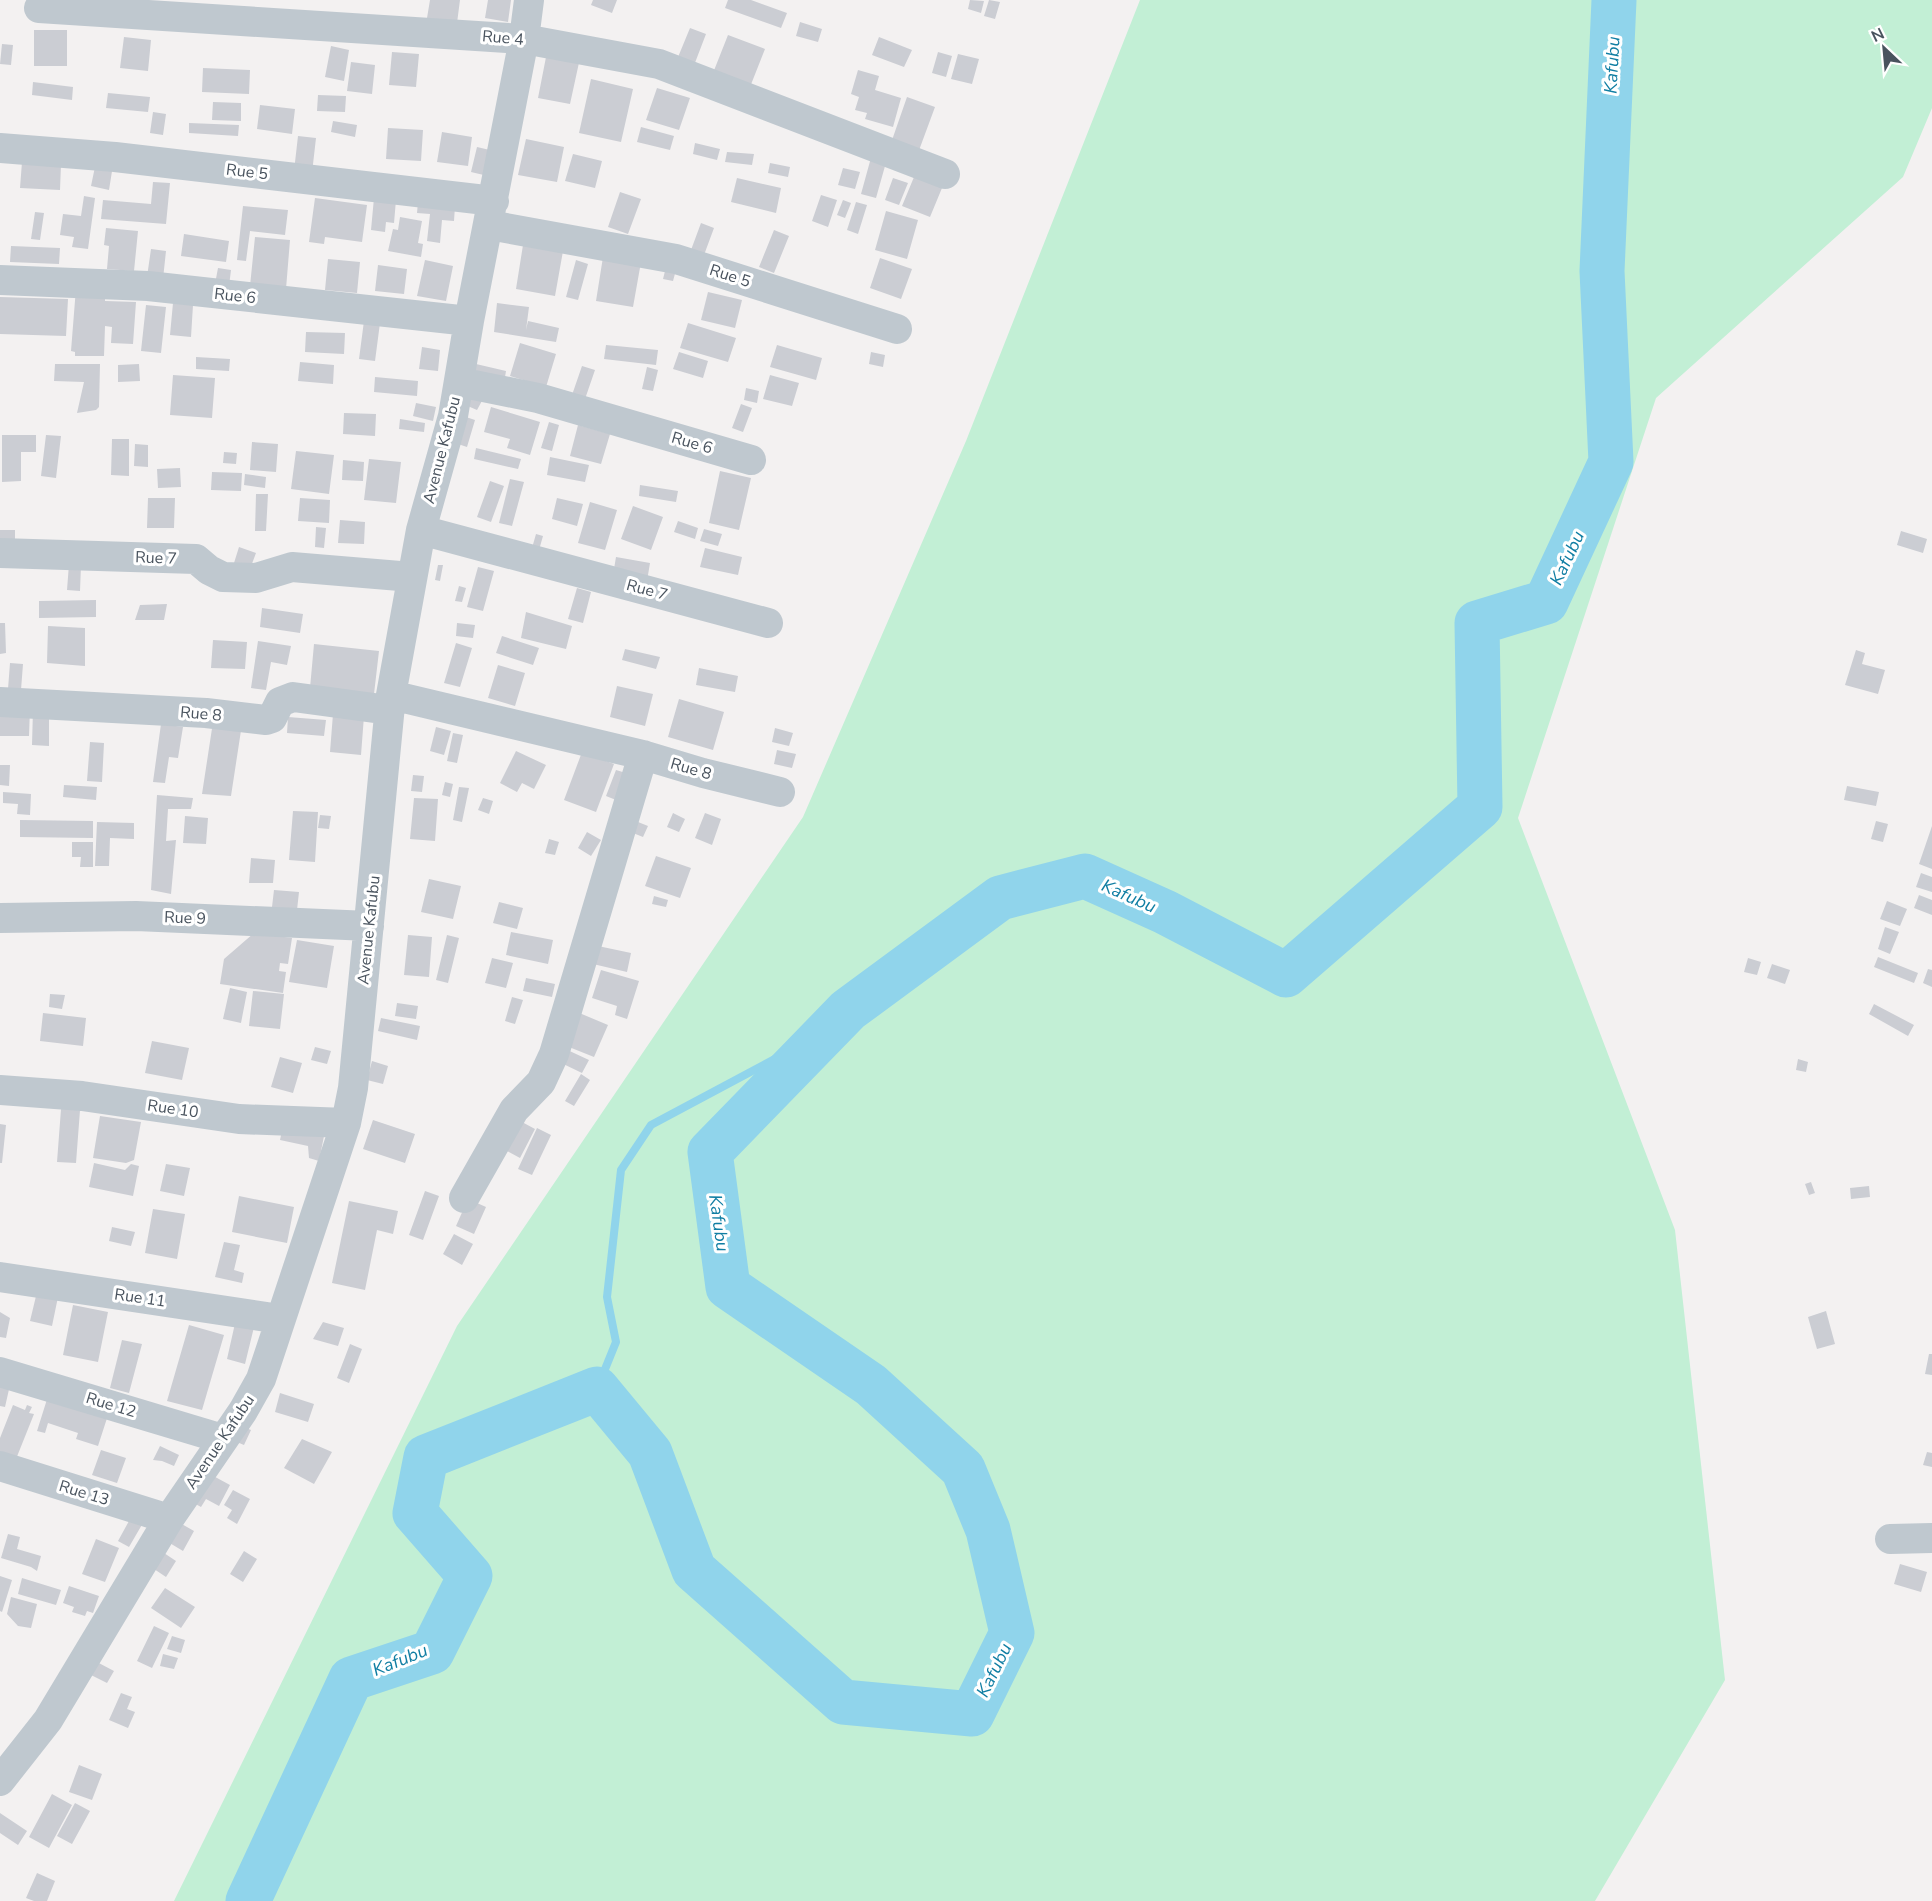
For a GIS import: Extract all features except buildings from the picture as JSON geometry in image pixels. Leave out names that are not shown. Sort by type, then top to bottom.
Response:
[{"type":"street","name":"Avenue Kafubu","points":[[0,1782],[48,1720],[169,1519],[243,1411],[261,1379],[346,1123],[353,1088],[390,703],[421,530],[453,416],[469,321],[525,39],[529,0]]},
{"type":"street","name":"Rue 4","points":[[39,8],[525,39],[659,64],[945,174]]},
{"type":"street","name":"Rue 5","points":[[0,148],[115,157],[491,213],[676,259],[897,329]]},
{"type":"street","name":"Rue 6","points":[[0,280],[148,286],[469,321]]},
{"type":"street","name":"Rue 6","points":[[459,381],[538,399],[751,460]]},
{"type":"street","name":"Rue 7","points":[[421,530],[768,622]]},
{"type":"street","name":"Rue 7","points":[[0,553],[196,559],[209,570],[223,577],[256,578],[292,567],[412,577]]},
{"type":"street","name":"Rue 8","points":[[0,702],[206,713],[266,720],[272,718],[280,702],[293,697],[390,703],[643,755],[780,792]]},
{"type":"street","points":[[464,1198],[514,1110],[541,1082],[554,1054],[643,755]]},
{"type":"street","name":"Rue 9","points":[[0,918],[136,916],[369,926]]},
{"type":"street","name":"Rue 10","points":[[0,1090],[82,1096],[239,1119],[346,1123]]},
{"type":"street","name":"Rue 11","points":[[0,1277],[280,1319]]},
{"type":"street","name":"Rue 12","points":[[0,1372],[223,1439]]},
{"type":"street","name":"Rue 13","points":[[0,1466],[169,1519]]},
{"type":"street","points":[[1890,1539],[1932,1538]]},
{"type":"green space","points":[[1140,0],[1932,0],[1932,108],[1903,177],[1656,398],[1518,818],[1675,1230],[1725,1680],[1595,1901],[174,1901],[457,1326],[803,817],[966,441]]},
{"type":"waterway","name":"Kafubu","points":[[248,1901],[351,1679],[432,1652],[470,1576],[415,1513],[426,1457],[597,1389],[650,1453],[694,1570],[843,1702],[972,1714],[1012,1633],[988,1530],[963,1469],[871,1385],[728,1287],[710,1152],[848,1010],[1000,898],[1085,876],[1165,912],[1286,975],[1480,807],[1477,623],[1546,602],[1611,462],[1602,271],[1614,0]]},
{"type":"waterway","points":[[597,1389],[616,1342],[607,1297],[621,1170],[651,1125],[831,1029]]}]
